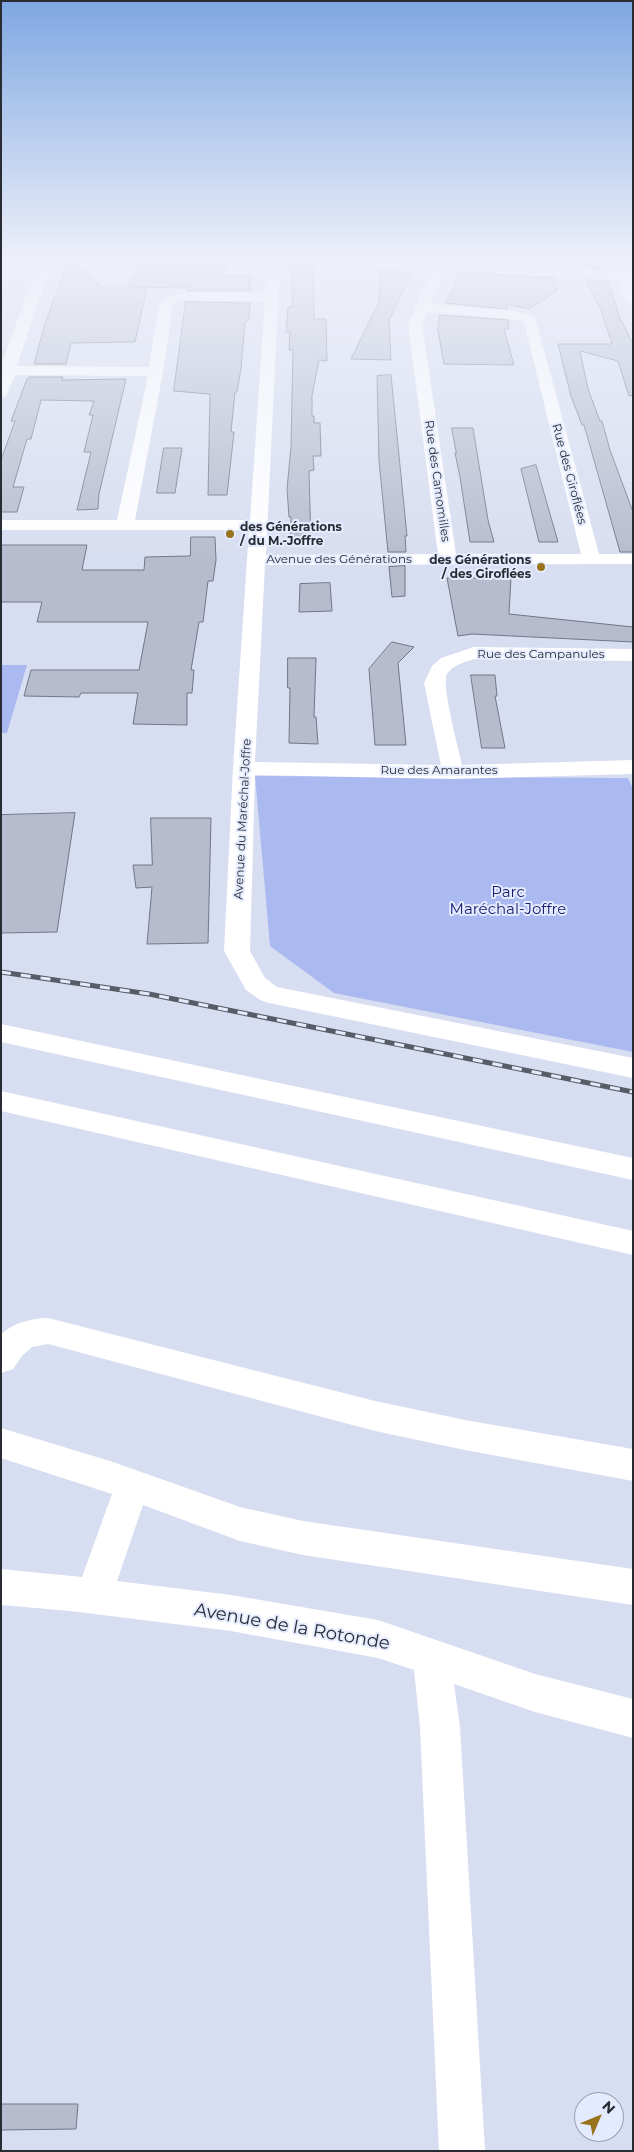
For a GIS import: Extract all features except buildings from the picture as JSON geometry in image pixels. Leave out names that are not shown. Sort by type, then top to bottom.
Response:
[{"type":"street","points":[[126,525],[158,360]]},
{"type":"street","name":"Avenue du Maréchal-Joffre","points":[[267,360],[244,768],[237,951],[255,984],[269,994],[633,1068]]},
{"type":"street","name":"Rue des Camomilles","points":[[420,360],[448,558]]},
{"type":"street","name":"Rue des Giroflées","points":[[540,360],[591,559]]},
{"type":"street","points":[[1,393],[5,370],[156,372]]},
{"type":"street","points":[[1,525],[258,526]]},
{"type":"street","name":"Avenue des Générations","points":[[256,560],[633,559]]},
{"type":"street","name":"Rue des Campanules","points":[[453,772],[434,683],[435,676],[444,664],[463,656],[474,654],[633,655]]},
{"type":"street","name":"Rue des Amarantes","points":[[244,768],[453,772],[633,767]]},
{"type":"street","points":[[1,1033],[633,1169]]},
{"type":"street","points":[[1,1101],[633,1243]]},
{"type":"street","points":[[1,1359],[14,1341],[24,1334],[36,1330],[48,1331],[374,1416],[465,1435],[633,1465]]},
{"type":"street","points":[[1,1443],[133,1486],[240,1524],[303,1538],[633,1587]]},
{"type":"street","points":[[93,1596],[133,1486]]},
{"type":"street","name":"Avenue de la Rotonde","points":[[1,1587],[231,1613],[378,1639],[535,1693],[633,1719]]},
{"type":"street","points":[[432,1658],[440,1727],[462,2151]]},
{"type":"green space","points":[[1,665],[27,665],[7,733],[1,733]]},
{"type":"green space","name":"Parc Maréchal-Joffre","points":[[255,776],[628,778],[633,789],[633,1052],[334,993],[270,946]]},
{"type":"railway","points":[[1,972],[149,994],[633,1092]]},
{"type":"place","name":"des Générations / du M.-Joffre","points":[[230,534]]},
{"type":"place","name":"des Générations / des Giroflées","points":[[541,567]]}]
